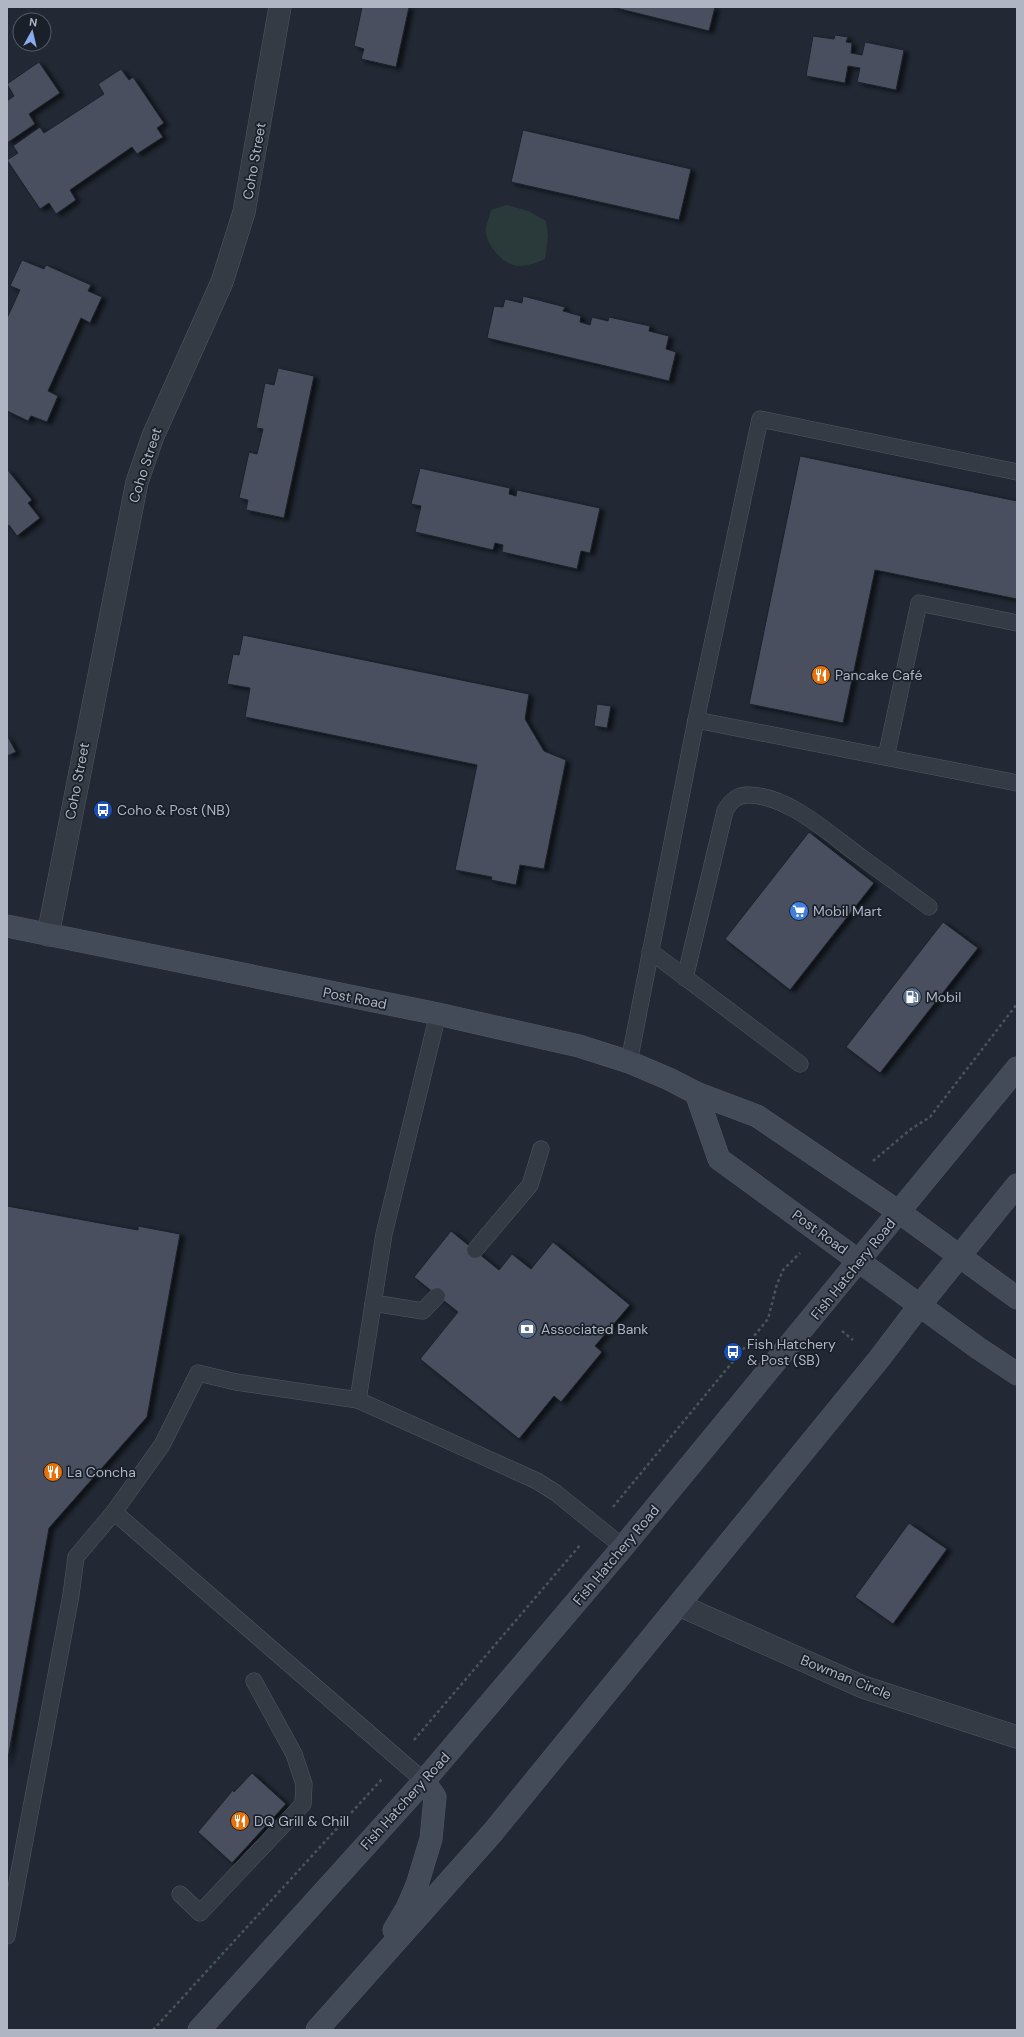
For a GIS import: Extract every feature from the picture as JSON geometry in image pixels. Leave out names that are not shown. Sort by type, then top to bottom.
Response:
[{"type":"main road","name":"Post Road","points":[[7,926],[438,1014],[579,1046],[629,1062],[696,1093],[757,1116],[899,1212],[1017,1298]]},
{"type":"main road","name":"Fish Hatchery Road","points":[[199,2030],[424,1782],[623,1547],[860,1261],[1017,1068]]},
{"type":"main road","name":"Post Road","points":[[696,1093],[719,1159],[978,1348],[1017,1374]]},
{"type":"main road","points":[[317,2030],[493,1832],[879,1360],[920,1305],[1017,1185]]},
{"type":"main road","points":[[370,1970],[407,1908],[417,1886],[432,1839],[435,1797],[424,1782]]},
{"type":"street","name":"Coho Street","points":[[48,935],[137,482],[153,436],[222,282],[244,212],[280,7]]},
{"type":"street","name":"Bowman Circle","points":[[679,1605],[863,1687],[1017,1737]]},
{"type":"lane","points":[[629,1062],[696,720],[760,419],[1017,472]]},
{"type":"lane","points":[[886,757],[918,603],[1017,623]]},
{"type":"lane","points":[[696,720],[1017,783]]},
{"type":"lane","points":[[685,978],[725,811],[730,802],[738,796],[748,795],[763,797],[775,800],[794,809],[929,907]]},
{"type":"lane","points":[[650,951],[800,1064]]},
{"type":"lane","points":[[358,1400],[384,1234],[412,1125],[438,1014]]},
{"type":"lane","points":[[475,1250],[530,1185],[541,1149]]},
{"type":"lane","points":[[373,1303],[423,1311],[437,1296]]},
{"type":"lane","points":[[7,1936],[76,1557],[114,1512],[162,1445],[198,1373],[236,1382],[358,1400],[537,1481],[556,1493],[623,1547]]},
{"type":"lane","points":[[114,1512],[424,1782]]},
{"type":"lane","points":[[180,1894],[200,1913],[303,1804],[304,1784],[294,1754],[254,1681]]},
{"type":"path","points":[[870,1165],[877,1156],[911,1129],[930,1117],[1017,1004]]},
{"type":"path","points":[[616,1503],[768,1319],[777,1284],[783,1270],[802,1250]]},
{"type":"path","points":[[842,1331],[853,1340]]},
{"type":"path","points":[[413,1740],[578,1548]]},
{"type":"path","points":[[154,2030],[384,1777]]},
{"type":"shaded area","points":[[507,205],[528,211],[546,221],[548,237],[545,259],[525,265],[512,265],[506,262],[491,246],[486,234],[486,228],[491,210]]},
{"type":"building","points":[[362,7],[409,7],[396,67],[361,59],[364,49],[354,46]]},
{"type":"building","points":[[612,7],[715,7],[709,31]]},
{"type":"building","points":[[835,35],[848,37],[846,42],[852,43],[851,53],[862,55],[865,42],[904,50],[896,90],[857,82],[860,68],[848,66],[845,83],[806,76],[813,36],[834,39]]},
{"type":"building","points":[[39,62],[60,93],[29,114],[35,124],[7,143],[7,101],[14,96],[7,84]]},
{"type":"building","points":[[121,69],[129,80],[133,77],[164,123],[157,128],[163,137],[137,154],[132,147],[70,190],[76,200],[56,214],[49,203],[40,209],[7,160],[18,153],[13,146],[40,127],[44,133],[104,94],[98,84]]},
{"type":"building","points":[[523,130],[691,169],[679,220],[511,182]]},
{"type":"building","points":[[22,260],[44,269],[46,265],[91,285],[88,291],[102,297],[90,323],[81,318],[48,391],[58,396],[47,422],[31,416],[28,421],[7,411],[7,318],[20,290],[10,286]]},
{"type":"building","points":[[523,296],[565,307],[563,311],[581,316],[580,322],[590,325],[592,317],[608,321],[609,317],[650,326],[649,331],[669,336],[666,349],[676,352],[669,381],[487,338],[494,306],[503,307],[505,299],[522,303]]},
{"type":"building","points":[[278,368],[314,376],[284,518],[246,510],[248,500],[239,498],[249,452],[257,454],[263,429],[256,428],[265,383],[274,385]]},
{"type":"building","points":[[800,456],[1017,501],[1017,599],[875,570],[843,723],[749,704]]},
{"type":"building","points":[[420,468],[510,488],[509,494],[516,496],[517,490],[600,508],[590,553],[581,551],[577,569],[502,552],[503,545],[495,543],[493,550],[415,532],[421,506],[411,504]]},
{"type":"building","points":[[7,469],[32,500],[28,503],[40,518],[17,536],[9,525],[7,527]]},
{"type":"building","points":[[243,635],[529,694],[525,719],[544,751],[566,760],[544,869],[520,865],[516,885],[491,880],[492,877],[455,870],[477,765],[245,717],[250,688],[227,684],[233,654],[239,655]]},
{"type":"building","points":[[597,704],[611,706],[607,728],[594,726]]},
{"type":"building","points":[[7,735],[16,752],[7,756]]},
{"type":"building","name":"Mobil Mart","points":[[809,832],[874,883],[790,990],[725,939]]},
{"type":"building","name":"Mobil","points":[[943,922],[978,948],[880,1073],[846,1047]]},
{"type":"building","name":"La Concha","points":[[7,1206],[138,1230],[138,1226],[180,1234],[147,1417],[49,1528],[7,1764]]},
{"type":"building","name":"Associated Bank","points":[[451,1231],[499,1270],[512,1254],[531,1269],[553,1242],[630,1305],[595,1346],[602,1352],[561,1402],[554,1396],[519,1439],[420,1359],[458,1312],[414,1277]]},
{"type":"building","points":[[909,1523],[947,1549],[893,1624],[855,1597]]},
{"type":"building","name":"DQ Grill & Chill","points":[[252,1773],[286,1804],[232,1863],[198,1832],[233,1790],[234,1792]]},
{"type":"place","name":"Pancake Café","points":[[821,675]]},
{"type":"place","name":"Coho & Post (NB)","points":[[103,810]]},
{"type":"place","name":"Mobil Mart","points":[[799,911]]},
{"type":"place","name":"Mobil","points":[[912,997]]},
{"type":"place","name":"Associated Bank","points":[[527,1329]]},
{"type":"place","name":"Fish Hatchery & Post (SB)","points":[[733,1352]]},
{"type":"place","name":"La Concha","points":[[53,1472]]},
{"type":"place","name":"DQ Grill & Chill","points":[[240,1821]]}]
